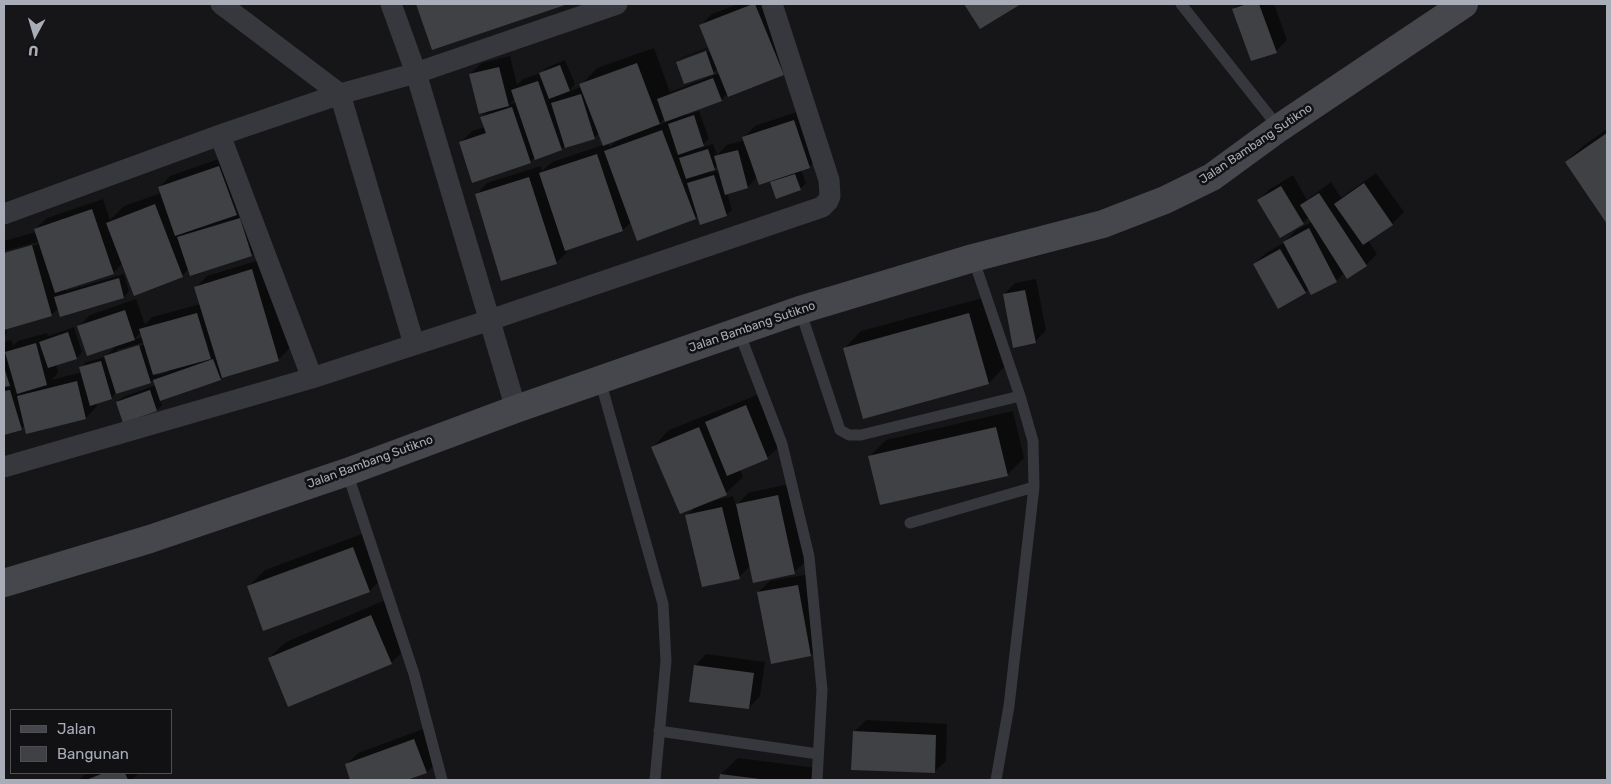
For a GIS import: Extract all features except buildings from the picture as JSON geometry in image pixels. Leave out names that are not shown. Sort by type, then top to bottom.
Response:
[{"type":"street","points":[[221,4],[340,94],[414,344]]},
{"type":"street","points":[[391,4],[416,73],[516,408]]},
{"type":"street","points":[[4,214],[220,135],[340,94],[416,73],[617,4]]},
{"type":"street","points":[[4,467],[312,378],[490,320],[822,207],[830,196],[829,180],[772,4]]},
{"type":"street","name":"Jalan Bambang Sutikno","points":[[4,583],[150,539],[347,472],[516,408],[800,310],[973,258],[1103,224],[1164,200],[1212,177],[1278,128],[1464,4]]},
{"type":"street","points":[[220,135],[312,378]]},
{"type":"lane","points":[[1181,4],[1278,128]]},
{"type":"lane","points":[[973,258],[1020,396],[1033,441],[1034,487],[1009,706],[996,780]]},
{"type":"lane","points":[[800,310],[840,430],[849,435],[862,435],[1020,396]]},
{"type":"lane","points":[[739,331],[782,444],[809,556],[822,690],[817,780]]},
{"type":"lane","points":[[600,380],[663,604],[666,661],[655,780]]},
{"type":"lane","points":[[347,472],[414,674],[442,780]]},
{"type":"lane","points":[[910,523],[1034,487]]},
{"type":"lane","points":[[659,731],[818,754]]}]
